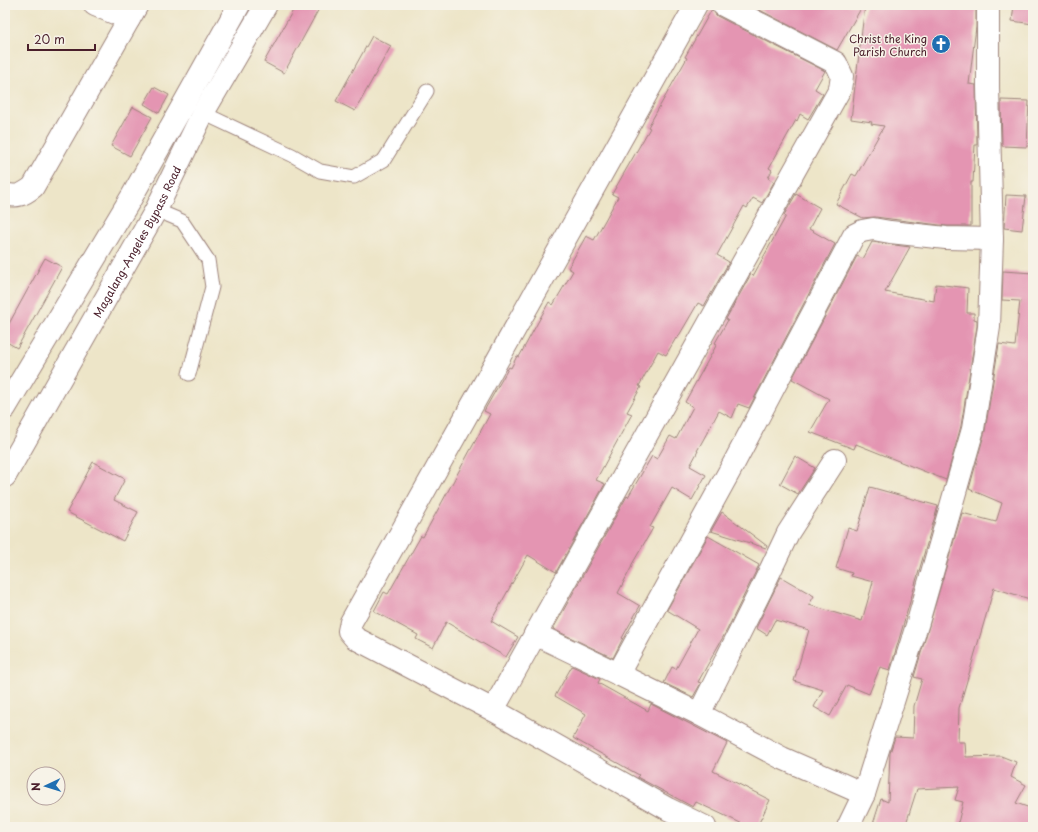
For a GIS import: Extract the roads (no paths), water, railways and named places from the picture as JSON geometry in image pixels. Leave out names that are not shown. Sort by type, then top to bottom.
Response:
[{"type":"street","points":[[5,194],[13,196],[23,195],[33,187],[133,12],[95,5]]},
{"type":"street","points":[[5,408],[131,198],[239,5]]},
{"type":"street","name":"Magalang-Angeles Bypass Road","points":[[5,476],[156,210],[203,113],[266,5]]},
{"type":"street","points":[[696,5],[351,622],[349,631],[355,638],[493,710],[668,809],[705,827]]},
{"type":"street","points":[[493,710],[840,90],[842,76],[836,63],[723,5]]},
{"type":"street","points":[[848,827],[864,794],[918,622],[973,429],[989,327],[992,239],[988,87],[988,5]]},
{"type":"street","points":[[618,674],[734,462],[854,235],[862,231],[873,229],[946,238],[992,239]]},
{"type":"street","points":[[699,714],[788,533],[834,460]]},
{"type":"street","points":[[535,634],[699,714],[782,758],[864,794]]},
{"type":"lane","points":[[203,113],[292,155],[320,171],[354,177],[384,160],[427,91]]},
{"type":"lane","points":[[156,210],[182,221],[208,260],[212,287],[189,374]]},
{"type":"place","name":"Christ the King Parish Church","points":[[941,44]]}]
